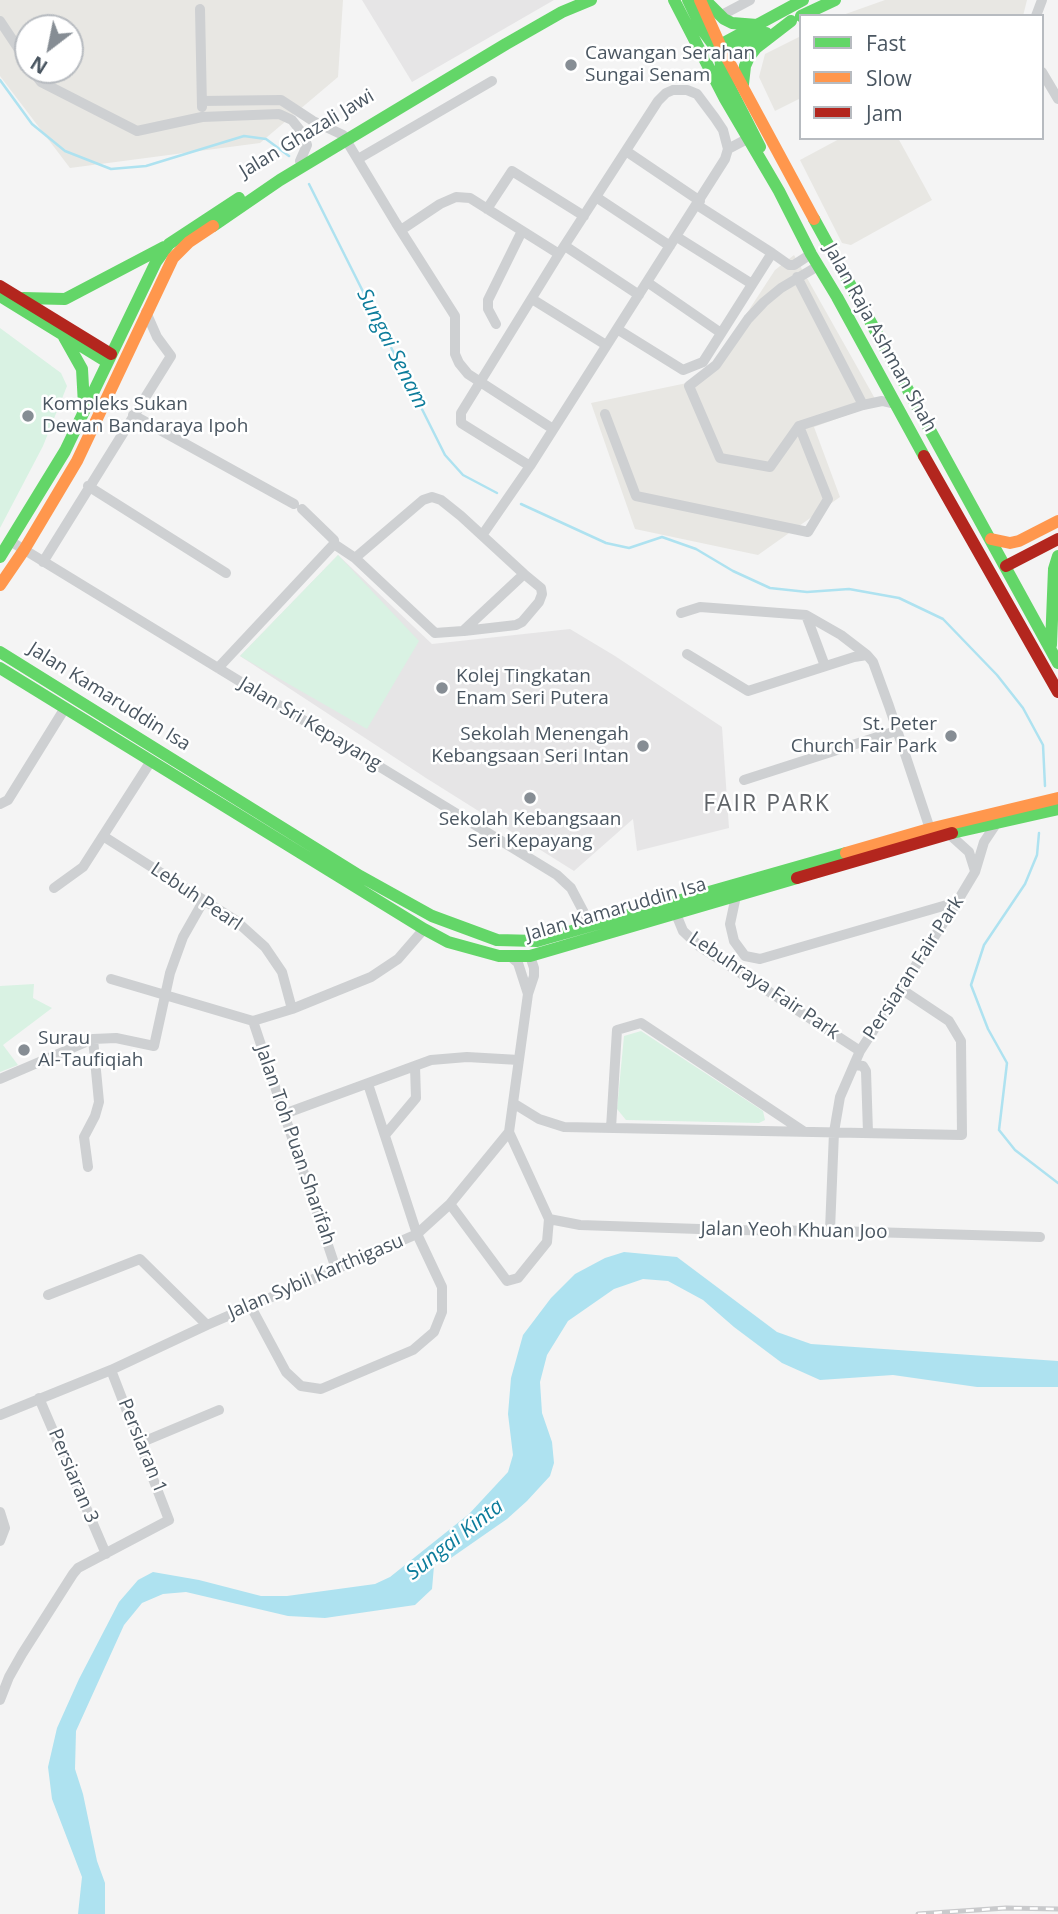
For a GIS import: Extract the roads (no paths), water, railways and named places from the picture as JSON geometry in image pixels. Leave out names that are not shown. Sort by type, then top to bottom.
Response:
[{"type":"main road","name":"Jalan Ghazali Jawi","points":[[0,585],[77,461],[174,257],[189,242],[345,138],[521,27],[576,0]]},
{"type":"main road","points":[[345,138],[562,12],[591,0]]},
{"type":"main road","name":"Jalan Raja Ashman Shah","points":[[674,0],[747,139],[779,191],[894,404],[1058,692]]},
{"type":"main road","points":[[688,0],[712,46],[721,50],[798,17]]},
{"type":"main road","name":"Jalan Raja Ashman Shah","points":[[700,0],[721,50],[1058,663]]},
{"type":"main road","points":[[705,0],[720,16],[732,23],[757,26]]},
{"type":"main road","points":[[721,50],[803,0]]},
{"type":"main road","points":[[805,14],[835,0]]},
{"type":"main road","points":[[743,86],[745,66],[756,48],[798,17]]},
{"type":"main road","points":[[721,50],[722,70],[748,120],[779,191]]},
{"type":"main road","name":"Jalan Ghazali Jawi","points":[[110,358],[156,262],[169,244],[300,161],[345,138]]},
{"type":"main road","points":[[23,298],[65,299],[169,244]]},
{"type":"main road","points":[[0,557],[65,451],[110,358],[121,350],[160,269],[174,257]]},
{"type":"main road","points":[[837,297],[838,283],[846,278]]},
{"type":"main road","points":[[0,286],[23,298],[110,358]]},
{"type":"main road","points":[[0,296],[64,336],[110,358]]},
{"type":"main road","points":[[64,336],[82,369],[85,397],[83,412]]},
{"type":"main road","points":[[99,413],[111,370],[110,358]]},
{"type":"main road","points":[[942,490],[963,508],[993,556],[1006,566],[1058,539]]},
{"type":"main road","points":[[991,539],[1010,543],[1019,541],[1058,521]]},
{"type":"main road","points":[[1051,648],[1054,569],[1058,556]]},
{"type":"main road","name":"Jalan Kamaruddin Isa","points":[[0,652],[360,877],[457,928],[497,940],[537,941],[676,914],[931,834],[949,834],[1055,804]]},
{"type":"main road","name":"Jalan Kamaruddin Isa","points":[[4,671],[424,929],[448,942],[484,953],[511,957],[530,956],[594,932],[931,834],[1055,804]]},
{"type":"main road","points":[[424,929],[457,928]]},
{"type":"main road","points":[[497,940],[503,947],[522,949],[530,956]]},
{"type":"street","points":[[720,16],[750,0]]},
{"type":"street","points":[[200,9],[202,117]]},
{"type":"street","points":[[0,21],[14,42]]},
{"type":"street","points":[[1044,75],[1058,99]]},
{"type":"street","points":[[358,159],[492,81]]},
{"type":"street","points":[[45,84],[137,131],[202,117],[279,114],[292,120],[303,134],[307,145],[300,161]]},
{"type":"street","points":[[483,534],[530,466],[720,169],[728,149],[723,130],[697,94],[687,90],[673,90],[658,101],[465,405],[461,423],[530,466]]},
{"type":"street","points":[[202,101],[281,100],[345,138],[455,316],[455,354],[459,363],[468,374],[553,429]]},
{"type":"street","points":[[728,149],[747,139]]},
{"type":"street","points":[[626,151],[785,263],[794,265],[815,260]]},
{"type":"street","points":[[487,209],[512,170],[584,216]]},
{"type":"street","points":[[401,230],[440,204],[456,197],[470,198],[522,231],[562,250],[639,295]]},
{"type":"street","points":[[596,197],[752,284]]},
{"type":"street","points":[[496,324],[488,309],[488,300],[522,231]]},
{"type":"street","points":[[617,329],[683,370],[703,362],[772,253]]},
{"type":"street","points":[[815,260],[764,302],[748,319],[716,365],[689,386],[720,458],[770,467],[799,426],[863,405],[882,401],[894,404]]},
{"type":"street","points":[[797,277],[863,405]]},
{"type":"street","points":[[647,282],[721,333]]},
{"type":"street","points":[[532,299],[606,345]]},
{"type":"street","points":[[43,562],[171,356],[157,337],[146,312]]},
{"type":"street","points":[[606,414],[636,496],[808,532],[828,499],[799,426]]},
{"type":"street","points":[[133,415],[298,507],[334,540],[334,544],[355,558],[435,633],[516,625],[522,622],[539,602],[542,594],[541,588],[483,534],[441,500],[432,497],[423,500],[355,558]]},
{"type":"street","points":[[88,486],[226,573]]},
{"type":"street","name":"Jalan Sri Kepayang","points":[[10,541],[556,875],[571,888],[594,932]]},
{"type":"street","points":[[218,668],[334,544]]},
{"type":"street","points":[[463,631],[524,573]]},
{"type":"street","points":[[681,613],[700,607],[806,615],[841,635],[867,655],[877,673],[931,834]]},
{"type":"street","points":[[806,615],[825,666]]},
{"type":"street","points":[[687,654],[748,691],[867,655]]},
{"type":"street","points":[[0,804],[8,800],[65,708]]},
{"type":"street","points":[[744,780],[896,731]]},
{"type":"street","points":[[54,888],[83,867],[151,761]]},
{"type":"street","name":"Persiaran Fair Park","points":[[830,1230],[834,1132],[840,1097],[860,1051],[975,872],[984,842],[998,821]]},
{"type":"street","points":[[949,834],[969,852],[975,872]]},
{"type":"street","name":"Lebuh Pearl","points":[[103,836],[235,920],[270,953],[282,972],[292,1009]]},
{"type":"street","points":[[736,896],[730,924],[734,941],[745,956],[760,959],[957,902]]},
{"type":"street","points":[[0,1079],[93,1039],[116,1038],[154,1046],[164,995],[183,937],[204,900]]},
{"type":"street","name":"Lebuhraya Fair Park","points":[[676,914],[683,931],[699,946],[860,1051]]},
{"type":"street","points":[[111,979],[253,1021],[292,1009],[371,977],[398,959],[424,929]]},
{"type":"street","points":[[450,1204],[507,1281],[518,1278],[547,1242],[549,1219],[509,1132],[534,968],[530,956]]},
{"type":"street","points":[[511,957],[518,963],[528,994]]},
{"type":"street","points":[[513,1103],[539,1119],[564,1127],[962,1135],[961,1041],[949,1021],[901,989]]},
{"type":"street","name":"Jalan Toh Puan Sharifah","points":[[253,1021],[336,1269]]},
{"type":"street","points":[[611,1128],[617,1030],[641,1023],[804,1132]]},
{"type":"street","points":[[88,1167],[84,1136],[99,1102],[93,1039]]},
{"type":"street","points":[[284,1114],[431,1060],[467,1057],[519,1059]]},
{"type":"street","name":"Persiaran Fair Park","points":[[854,1065],[863,1066],[866,1071],[868,1133]]},
{"type":"street","points":[[384,1135],[415,1098],[415,1066]]},
{"type":"street","points":[[250,1305],[285,1372],[301,1385],[321,1389],[413,1350],[434,1332],[442,1312],[442,1287],[417,1234],[368,1084]]},
{"type":"street","name":"Jalan Sybil Karthigasu","points":[[0,1415],[111,1370],[250,1305],[417,1234],[450,1204],[509,1132]]},
{"type":"street","name":"Jalan Yeoh Khuan Joo","points":[[549,1219],[580,1225],[1040,1237]]},
{"type":"street","points":[[48,1295],[140,1259],[206,1325]]},
{"type":"street","name":"Persiaran 1","points":[[106,1555],[167,1522],[170,1517],[111,1370]]},
{"type":"street","name":"Persiaran 3","points":[[39,1398],[106,1555]]},
{"type":"street","points":[[140,1443],[219,1410]]},
{"type":"street","points":[[0,1512],[5,1528],[0,1541]]},
{"type":"street","points":[[0,1700],[9,1677],[68,1580],[78,1568],[106,1555]]},
{"type":"water","name":"Sungai Kinta","points":[[624,1252],[677,1257],[777,1332],[811,1344],[1058,1361],[1058,1387],[977,1387],[893,1375],[820,1380],[782,1363],[703,1300],[668,1281],[643,1279],[614,1289],[568,1321],[547,1355],[540,1382],[542,1413],[552,1442],[554,1463],[550,1476],[507,1519],[451,1558],[440,1559],[434,1566],[432,1589],[415,1605],[325,1618],[288,1616],[186,1592],[163,1594],[142,1603],[124,1625],[76,1731],[75,1769],[97,1861],[105,1883],[105,1914],[78,1914],[82,1877],[52,1799],[48,1767],[57,1728],[119,1602],[138,1580],[153,1572],[199,1580],[261,1596],[287,1596],[375,1584],[390,1577],[469,1514],[508,1472],[513,1455],[508,1414],[511,1378],[523,1335],[551,1298],[575,1274],[605,1258]]},
{"type":"waterway","name":"Sungai Senam","points":[[0,80],[32,124],[65,151],[111,169],[146,166],[244,136],[266,139],[289,156]]},
{"type":"waterway","name":"Sungai Senam","points":[[309,184],[445,455],[463,475],[497,493]]},
{"type":"waterway","name":"Sungai Senam","points":[[521,504],[606,543],[629,548],[662,537],[696,549],[733,571],[770,588],[807,592],[849,589],[899,598],[943,619],[997,675],[1023,708],[1043,745],[1045,786]]},
{"type":"waterway","name":"Sungai Senam","points":[[1039,833],[1037,855],[1025,884],[984,945],[971,985],[988,1029],[1007,1063],[999,1130],[1015,1150],[1058,1183]]},
{"type":"railway","points":[[918,1914],[1006,1908],[1058,1909]]},
{"type":"place","name":"Cawangan Serahan Sungai Senam","points":[[571,65]]},
{"type":"place","name":"Kompleks Sukan Dewan Bandaraya Ipoh","points":[[28,416]]},
{"type":"place","name":"Kolej Tingkatan Enam Seri Putera","points":[[442,688]]},
{"type":"place","name":"St. Peter Church Fair Park","points":[[951,736]]},
{"type":"place","name":"Sekolah Menengah Kebangsaan Seri Intan","points":[[643,746]]},
{"type":"place","name":"Sekolah Kebangsaan Seri Kepayang","points":[[530,798]]},
{"type":"place","name":"Surau Al-Taufiqiah","points":[[24,1050]]},
{"type":"district","name":"FAIR PARK","points":[[767,804]]}]
